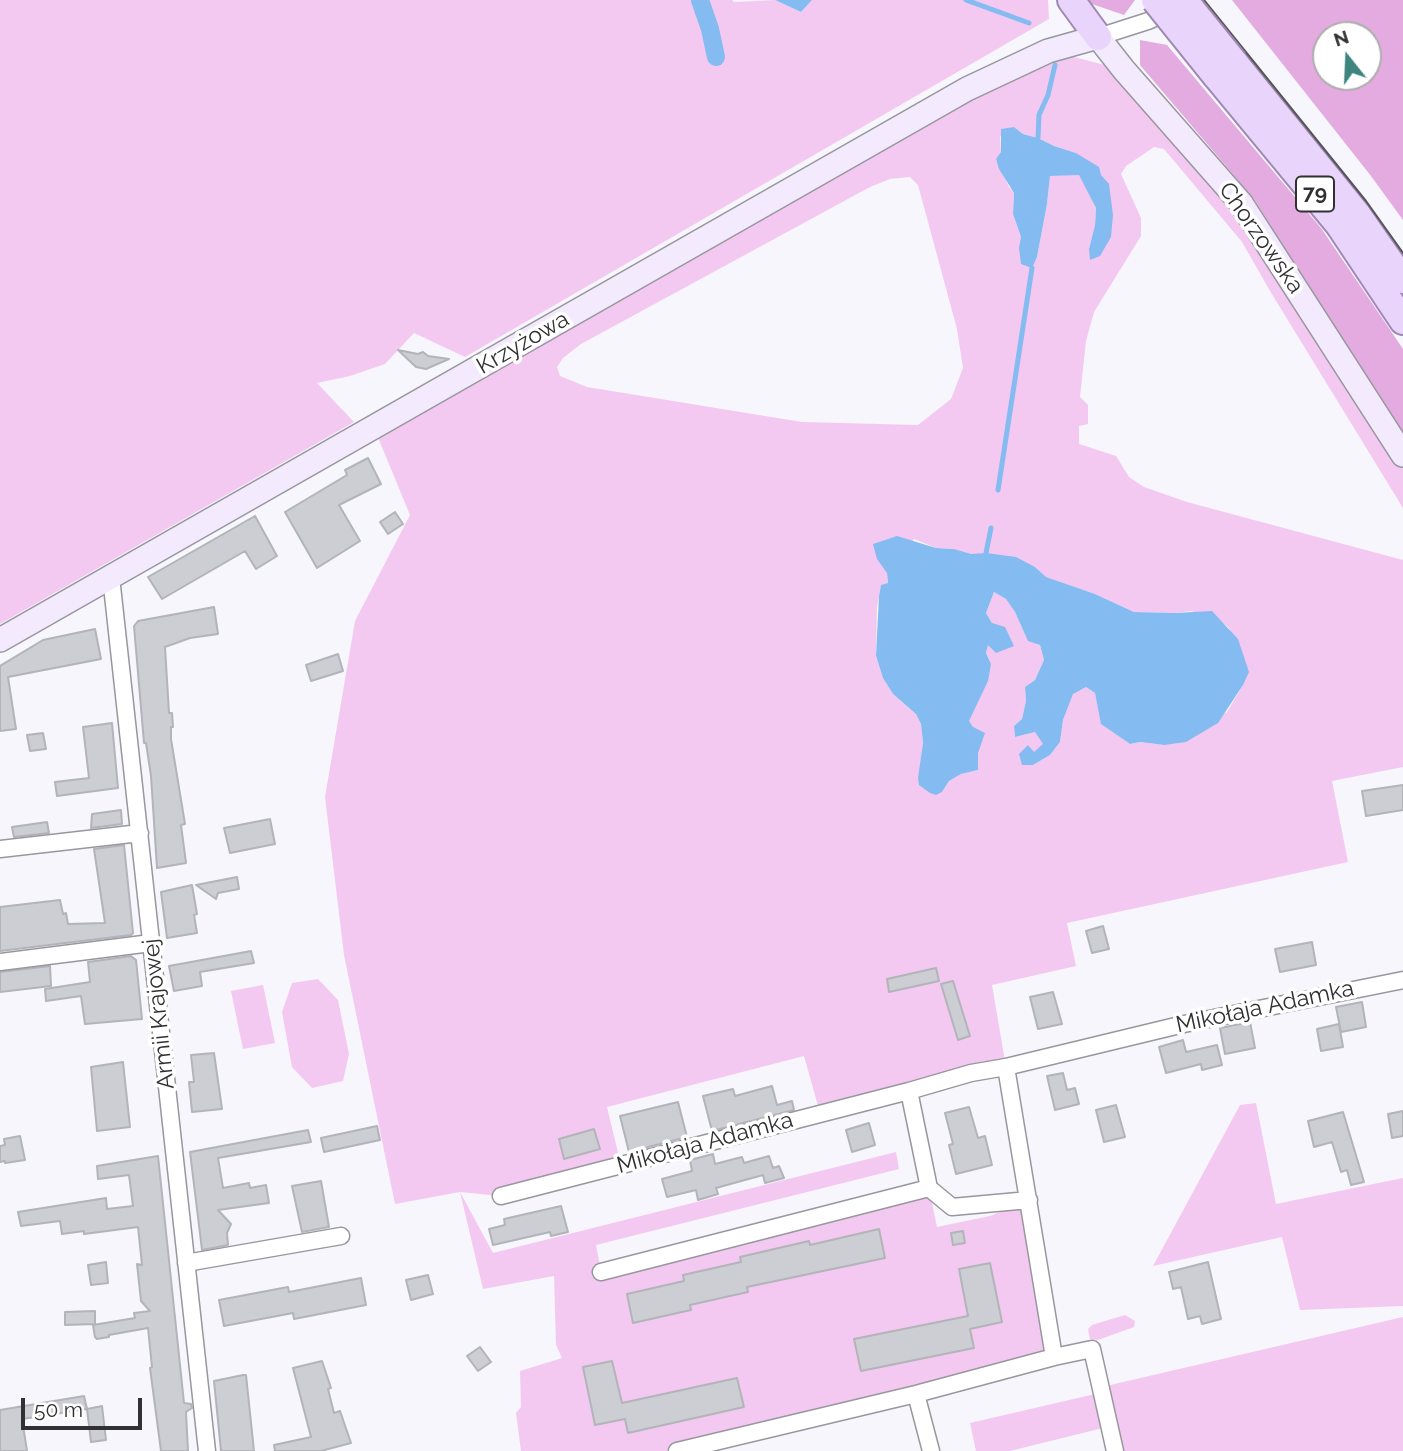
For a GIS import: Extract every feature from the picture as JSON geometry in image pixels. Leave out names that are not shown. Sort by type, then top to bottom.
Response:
[{"type":"main road","points":[[1071,0],[1098,37]]},
{"type":"main road","name":"79","points":[[1155,0],[1225,69],[1357,214],[1403,280]]},
{"type":"main road","name":"79","points":[[1184,0],[1225,69],[1339,225],[1403,321]]},
{"type":"street","points":[[1098,37],[1148,21],[1194,0]]},
{"type":"street","name":"Krzyżowa","points":[[0,640],[925,112],[1048,51],[1098,37]]},
{"type":"street","name":"Chorzowska","points":[[1098,37],[1241,202],[1403,454]]},
{"type":"street","name":"Armii Krajowej","points":[[111,578],[207,1451]]},
{"type":"street","points":[[0,849],[140,833]]},
{"type":"street","points":[[0,962],[151,943]]},
{"type":"street","name":"Mikołaja Adamka","points":[[500,1196],[971,1073],[1184,1024],[1403,981]]},
{"type":"street","points":[[1006,1067],[1054,1357]]},
{"type":"street","points":[[909,1091],[929,1188],[952,1207],[1029,1200]]},
{"type":"street","points":[[601,1272],[929,1188]]},
{"type":"street","points":[[186,1263],[341,1236]]},
{"type":"street","points":[[677,1451],[1092,1349],[1115,1451]]},
{"type":"street","points":[[916,1394],[931,1451]]},
{"type":"shaded area","points":[[0,0],[775,0],[801,12],[812,0],[1048,0],[1049,19],[465,357],[414,333],[385,364],[350,376],[317,383],[354,422],[0,624]]},
{"type":"shaded area","points":[[1087,0],[1135,0],[1124,15]]},
{"type":"shaded area","points":[[1232,0],[1403,0],[1403,220],[1371,176]]},
{"type":"shaded area","points":[[1140,40],[1167,45],[1321,228],[1403,349],[1403,437],[1254,199],[1140,65]]},
{"type":"shaded area","points":[[1051,51],[1124,70],[1241,202],[1403,455],[1403,508],[1242,242],[1164,149],[1154,147],[1126,166],[1121,174],[1141,218],[1141,236],[1094,312],[1086,341],[1080,397],[1088,405],[1088,424],[1079,426],[1079,444],[1116,456],[1129,477],[1144,487],[1187,502],[1403,560],[1403,767],[1332,781],[1348,862],[1067,923],[1076,966],[992,985],[1006,1067],[820,1113],[804,1056],[607,1107],[621,1165],[501,1196],[460,1192],[395,1204],[344,955],[325,797],[355,621],[410,515],[377,435]],"holes":[[[1014,127],[1023,134],[1076,153],[1111,237],[1089,249],[1096,208],[1079,174],[1050,176],[1037,257],[1020,251],[1021,237],[1013,214],[1014,193],[996,160],[1001,153],[1000,137],[1006,129]],[[910,177],[918,185],[957,329],[963,368],[951,399],[918,425],[802,422],[587,387],[560,376],[557,367],[563,358],[581,344],[870,187],[890,179]],[[914,539],[936,548],[954,549],[972,555],[986,553],[1035,567],[1045,577],[1095,594],[1134,612],[1191,611],[1221,621],[1229,628],[1243,685],[1227,712],[1164,745],[1140,742],[1130,744],[1102,724],[1095,693],[1086,687],[1073,693],[1063,720],[1060,742],[1050,755],[1033,765],[1028,745],[1034,753],[1044,744],[1035,732],[1015,737],[1014,726],[1022,719],[1026,701],[1025,687],[1035,680],[1044,660],[1040,645],[1028,640],[1006,599],[994,592],[986,613],[992,623],[986,653],[991,664],[968,722],[973,727],[978,770],[961,774],[949,781],[942,792],[921,760],[921,724],[916,714],[893,694],[883,678],[876,656],[877,607],[881,586],[888,583],[887,573]]]},
{"type":"shaded area","points":[[318,979],[338,1000],[349,1054],[343,1081],[312,1088],[292,1067],[282,1012],[292,983]]},
{"type":"shaded area","points":[[263,985],[275,1043],[243,1049],[231,991]]},
{"type":"shaded area","points":[[1256,1103],[1276,1204],[1403,1178],[1403,1306],[1300,1310],[1282,1237],[1153,1266],[1240,1105]]},
{"type":"shaded area","points":[[896,1152],[899,1169],[596,1245],[601,1271],[929,1188],[937,1227],[990,1216],[1029,1200],[1054,1357],[677,1451],[521,1451],[516,1413],[521,1407],[520,1371],[562,1358],[556,1345],[554,1276],[483,1289],[460,1192],[493,1253]]},
{"type":"shaded area","points":[[1125,1315],[1135,1321],[1134,1327],[1098,1340],[1090,1339],[1088,1329],[1092,1325]]},
{"type":"shaded area","points":[[1403,1317],[1403,1451],[1121,1451],[1106,1386]]},
{"type":"shaded area","points":[[1095,1394],[1103,1428],[1010,1451],[976,1451],[970,1423]]},
{"type":"water","points":[[775,0],[812,0],[801,12]]},
{"type":"water","points":[[1014,127],[1023,134],[1076,153],[1099,167],[1101,175],[1109,184],[1113,215],[1111,237],[1100,256],[1090,260],[1089,249],[1096,208],[1079,175],[1050,176],[1037,257],[1032,268],[1021,264],[1021,237],[1013,214],[1014,193],[996,159],[1001,152],[1001,129]]},
{"type":"water","points":[[897,536],[936,548],[1016,557],[1035,567],[1046,577],[1095,594],[1134,612],[1212,611],[1238,639],[1249,672],[1218,723],[1186,742],[1164,745],[1140,742],[1130,744],[1101,724],[1095,693],[1086,687],[1073,694],[1063,720],[1060,742],[1050,755],[1033,765],[1022,765],[1019,754],[1028,745],[1034,752],[1043,744],[1035,732],[1015,737],[1014,726],[1022,719],[1026,701],[1025,687],[1035,680],[1044,660],[1040,645],[1028,641],[1006,599],[994,592],[986,613],[992,623],[1005,627],[1014,646],[996,653],[988,645],[986,653],[991,664],[988,681],[969,721],[973,727],[985,733],[978,753],[978,770],[961,774],[949,781],[942,792],[936,795],[930,793],[919,785],[918,778],[923,743],[921,724],[916,714],[893,694],[883,678],[876,656],[879,596],[881,585],[888,583],[887,573],[877,559],[873,544]]},
{"type":"building","points":[[398,350],[418,354],[423,352],[428,356],[449,359],[426,369],[416,367]]},
{"type":"building","points":[[368,458],[381,484],[339,505],[360,541],[317,568],[285,512],[347,475],[345,470]]},
{"type":"building","points":[[395,512],[403,524],[388,534],[380,522]]},
{"type":"building","points":[[255,516],[277,556],[256,569],[245,551],[162,599],[148,577]]},
{"type":"building","points":[[214,607],[218,634],[190,638],[165,647],[169,713],[172,713],[173,727],[171,739],[185,824],[181,825],[186,863],[157,868],[151,776],[144,743],[134,626],[138,621]]},
{"type":"building","points":[[95,629],[101,659],[8,677],[16,729],[0,731],[0,666],[43,640]]},
{"type":"building","points":[[338,654],[343,671],[311,681],[306,665]]},
{"type":"building","points":[[112,723],[118,788],[57,796],[55,782],[89,778],[83,727]]},
{"type":"building","points":[[43,733],[46,749],[30,751],[27,735]]},
{"type":"building","points":[[1403,785],[1403,810],[1366,816],[1362,791]]},
{"type":"building","points":[[121,810],[122,824],[91,828],[92,814]]},
{"type":"building","points":[[270,819],[275,844],[230,853],[224,828]]},
{"type":"building","points":[[47,822],[49,833],[14,837],[12,827]]},
{"type":"building","points":[[124,845],[133,933],[131,935],[0,951],[0,907],[60,900],[68,924],[105,923],[94,849]]},
{"type":"building","points":[[237,877],[239,889],[218,893],[216,899],[196,885]]},
{"type":"building","points":[[192,885],[197,933],[167,938],[161,892]]},
{"type":"building","points":[[1103,926],[1109,949],[1092,953],[1086,931]]},
{"type":"building","points":[[1312,942],[1316,965],[1280,972],[1275,949]]},
{"type":"building","points":[[251,951],[254,963],[200,972],[202,986],[174,991],[169,966]]},
{"type":"building","points":[[131,956],[136,960],[142,1019],[85,1024],[81,996],[46,1001],[45,989],[90,982],[88,962]]},
{"type":"building","points":[[50,966],[51,986],[0,992],[0,972]]},
{"type":"building","points":[[936,968],[939,981],[889,992],[887,979]]},
{"type":"building","points":[[953,981],[970,1036],[958,1040],[941,984]]},
{"type":"building","points":[[1053,992],[1062,1024],[1038,1029],[1030,997]]},
{"type":"building","points":[[1362,1002],[1366,1027],[1341,1032],[1336,1007]]},
{"type":"building","points":[[1250,1022],[1255,1048],[1225,1054],[1220,1028]]},
{"type":"building","points":[[1339,1024],[1343,1047],[1321,1051],[1317,1029]]},
{"type":"building","points":[[1183,1040],[1186,1052],[1217,1045],[1222,1065],[1202,1070],[1201,1064],[1166,1073],[1159,1047]]},
{"type":"building","points":[[214,1053],[222,1109],[192,1112],[189,1082],[194,1082],[191,1055]]},
{"type":"building","points":[[123,1062],[130,1127],[97,1131],[91,1067]]},
{"type":"building","points":[[1063,1073],[1067,1090],[1075,1088],[1079,1104],[1055,1110],[1047,1076]]},
{"type":"building","points":[[772,1086],[777,1105],[792,1101],[794,1110],[712,1131],[703,1096],[733,1089],[735,1096]]},
{"type":"building","points":[[678,1102],[687,1137],[629,1152],[620,1116]]},
{"type":"building","points":[[1116,1105],[1125,1137],[1104,1142],[1096,1110]]},
{"type":"building","points":[[969,1107],[978,1138],[985,1136],[992,1165],[956,1174],[949,1145],[953,1144],[945,1113]]},
{"type":"building","points":[[1403,1111],[1403,1136],[1392,1138],[1388,1114]]},
{"type":"building","points":[[1343,1112],[1364,1182],[1351,1185],[1347,1170],[1341,1172],[1332,1142],[1314,1147],[1308,1121]]},
{"type":"building","points":[[869,1123],[875,1145],[852,1152],[846,1130]]},
{"type":"building","points":[[377,1126],[380,1140],[324,1152],[321,1138]]},
{"type":"building","points":[[594,1129],[600,1149],[564,1159],[559,1139]]},
{"type":"building","points":[[308,1130],[311,1142],[218,1158],[223,1188],[249,1183],[250,1188],[266,1185],[269,1203],[218,1210],[231,1224],[227,1233],[228,1245],[202,1250],[190,1152]]},
{"type":"building","points":[[20,1136],[25,1160],[0,1162],[0,1146],[5,1145],[4,1139]]},
{"type":"building","points":[[713,1154],[715,1164],[742,1157],[744,1163],[769,1156],[773,1168],[779,1166],[784,1178],[765,1183],[763,1175],[716,1188],[718,1194],[698,1200],[696,1190],[667,1197],[662,1179],[692,1171],[690,1160]]},
{"type":"building","points":[[158,1156],[184,1403],[191,1404],[192,1408],[186,1412],[188,1451],[161,1451],[150,1368],[148,1328],[109,1337],[95,1337],[93,1325],[135,1318],[134,1313],[150,1311],[141,1301],[137,1264],[142,1265],[138,1227],[62,1234],[60,1221],[21,1226],[18,1212],[106,1198],[107,1209],[133,1206],[129,1175],[98,1179],[97,1166]]},
{"type":"building","points":[[321,1181],[329,1227],[302,1232],[292,1186]]},
{"type":"building","points":[[561,1206],[568,1232],[551,1236],[550,1232],[493,1245],[489,1229],[505,1225],[504,1219]]},
{"type":"building","points":[[879,1229],[885,1258],[747,1287],[748,1292],[690,1305],[691,1310],[633,1323],[627,1294],[684,1281],[683,1275],[741,1262],[740,1257]]},
{"type":"building","points":[[963,1231],[965,1243],[953,1245],[951,1233]]},
{"type":"building","points":[[106,1262],[108,1283],[91,1285],[88,1265]]},
{"type":"building","points":[[1208,1262],[1221,1319],[1202,1324],[1200,1316],[1188,1319],[1181,1287],[1173,1289],[1169,1272]]},
{"type":"building","points":[[990,1263],[1002,1322],[970,1329],[974,1348],[861,1371],[854,1339],[968,1316],[959,1269]]},
{"type":"building","points":[[428,1275],[433,1294],[411,1300],[406,1280]]},
{"type":"building","points":[[361,1278],[366,1305],[294,1319],[293,1313],[224,1326],[219,1300],[288,1287],[289,1292]]},
{"type":"building","points":[[95,1311],[95,1324],[65,1325],[65,1312]]},
{"type":"building","points":[[480,1347],[491,1362],[478,1371],[467,1356]]},
{"type":"building","points":[[322,1361],[331,1388],[328,1389],[334,1413],[340,1411],[351,1443],[321,1451],[275,1451],[274,1445],[311,1437],[293,1368]]},
{"type":"building","points":[[612,1361],[622,1403],[737,1378],[744,1407],[628,1433],[625,1419],[595,1425],[583,1367]]},
{"type":"building","points":[[246,1375],[254,1451],[221,1451],[214,1381]]},
{"type":"building","points":[[84,1396],[87,1409],[22,1419],[27,1451],[0,1451],[0,1410]]},
{"type":"building","points":[[102,1406],[106,1440],[91,1442],[87,1409]]},
{"type":"waterway","points":[[700,0],[716,57]]},
{"type":"waterway","points":[[966,0],[1029,23]]},
{"type":"waterway","points":[[1038,138],[1039,115],[1048,95],[1055,65]]},
{"type":"waterway","points":[[998,490],[1032,268]]},
{"type":"waterway","points":[[986,553],[991,528]]},
{"type":"tram line","points":[[1204,0],[1366,201],[1403,253]]}]
